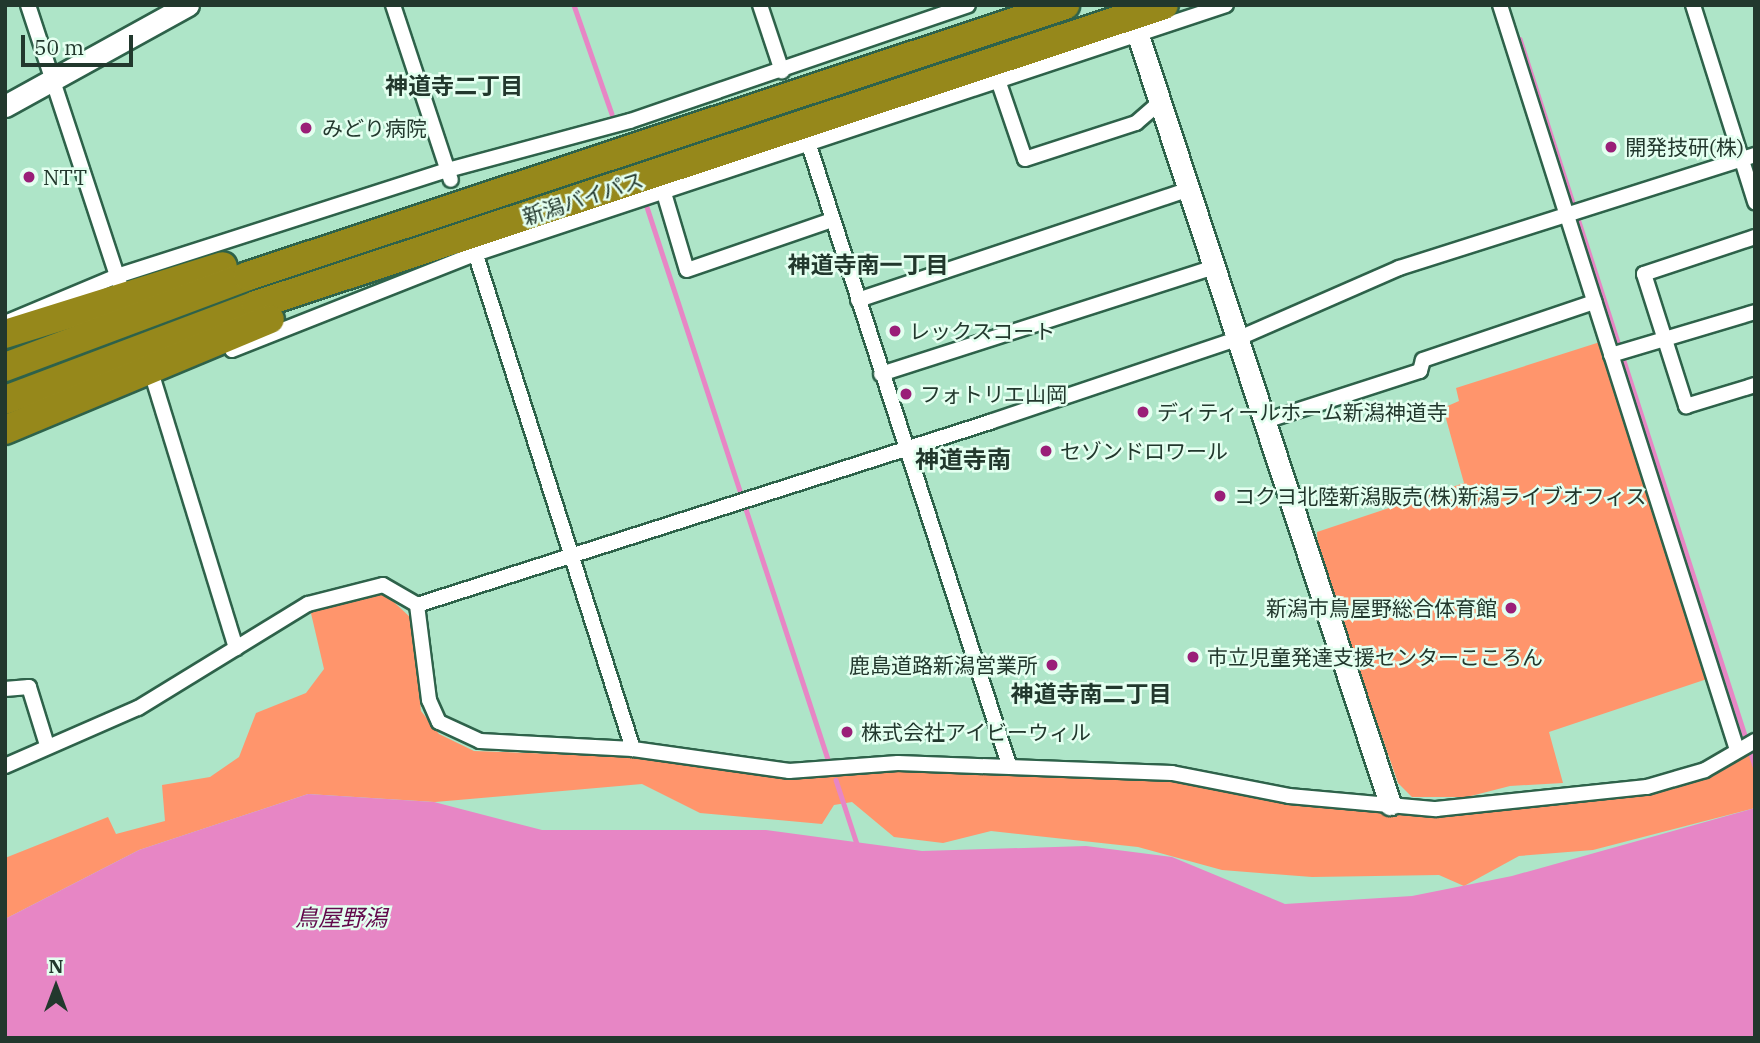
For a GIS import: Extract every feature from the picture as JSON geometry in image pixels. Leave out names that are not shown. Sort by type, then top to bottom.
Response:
[{"type":"highway","name":"新潟バイパス","points":[[5,367],[247,276],[1065,5]]},
{"type":"highway","name":"新潟バイパス","points":[[5,400],[412,254],[1164,5]]},
{"type":"highway","points":[[5,334],[133,291],[544,178]]},
{"type":"highway","points":[[14,426],[412,254]]},
{"type":"street","points":[[29,5],[118,281]]},
{"type":"street","points":[[5,106],[52,83],[188,5]]},
{"type":"street","points":[[393,5],[450,175]]},
{"type":"street","points":[[760,5],[782,71]]},
{"type":"street","points":[[5,323],[118,281],[450,175],[630,121],[968,5]]},
{"type":"street","points":[[14,426],[48,427],[153,378],[474,249],[664,193],[807,142],[999,83],[1137,30],[1226,5]]},
{"type":"street","points":[[5,766],[47,745],[138,708],[308,604],[358,586],[394,586],[417,605],[429,699],[439,722],[480,741],[633,749],[809,771],[898,763],[1172,772],[1289,796],[1436,809],[1647,787],[1704,770],[1746,745],[1611,355],[1500,5]]},
{"type":"street","points":[[1693,5],[1748,157],[1755,202]]},
{"type":"street","points":[[1137,30],[1390,804]]},
{"type":"street","points":[[999,83],[1025,159],[1136,123],[1161,102]]},
{"type":"street","points":[[807,142],[1009,765]]},
{"type":"street","points":[[417,605],[742,499],[905,450],[1239,338],[1399,268],[1568,217],[1748,157]]},
{"type":"street","points":[[858,300],[1190,189]]},
{"type":"street","points":[[664,193],[687,270],[832,220]]},
{"type":"street","points":[[1755,237],[1644,274],[1686,406],[1755,385]]},
{"type":"street","points":[[474,249],[633,749]]},
{"type":"street","points":[[881,374],[1215,267]]},
{"type":"street","points":[[1265,421],[1420,371],[1423,360],[1594,302]]},
{"type":"street","points":[[1611,355],[1755,312]]},
{"type":"street","points":[[153,378],[236,648]]},
{"type":"street","points":[[5,689],[29,687],[47,745]]},
{"type":"shaded area","name":"新潟市鳥屋野総合体育館","points":[[1600,342],[1707,679],[1549,732],[1563,783],[1510,786],[1467,797],[1412,797],[1398,783],[1318,551],[1317,532],[1464,483],[1443,408],[1459,401],[1456,388]]},
{"type":"shaded area","points":[[383,592],[411,618],[421,711],[439,734],[474,751],[641,757],[770,775],[887,770],[1183,782],[1260,798],[1431,816],[1663,791],[1755,751],[1755,808],[1593,850],[1519,856],[1464,886],[1439,875],[1312,877],[1222,870],[1138,847],[991,831],[943,843],[894,837],[852,802],[834,805],[822,824],[700,813],[642,784],[435,802],[308,794],[139,850],[5,919],[5,858],[108,817],[116,834],[165,821],[162,785],[210,777],[239,757],[256,713],[306,693],[324,669],[310,609]]},
{"type":"water","name":"鳥屋野潟","points":[[308,794],[434,802],[542,830],[766,830],[922,851],[1086,846],[1172,857],[1285,904],[1412,896],[1512,876],[1755,808],[1755,1038],[5,1038],[5,919],[139,850]]},
{"type":"waterway","points":[[574,5],[612,114]]},
{"type":"waterway","points":[[1520,39],[1755,766]]},
{"type":"waterway","points":[[647,207],[828,759]]},
{"type":"waterway","points":[[836,780],[857,844]]},
{"type":"place","name":"みどり病院","points":[[306,128]]},
{"type":"place","name":"開発技研(株)","points":[[1611,147]]},
{"type":"place","name":"NTT","points":[[29,177]]},
{"type":"place","name":"レックスコート","points":[[895,331]]},
{"type":"place","name":"フォトリエ山岡","points":[[906,394]]},
{"type":"place","name":"ディティールホーム新潟神道寺","points":[[1143,412]]},
{"type":"place","name":"セゾンドロワール","points":[[1046,451]]},
{"type":"place","name":"コクヨ北陸新潟販売(株)新潟ライブオフィス","points":[[1220,496]]},
{"type":"place","name":"新潟市鳥屋野総合体育館","points":[[1511,608]]},
{"type":"place","name":"市立児童発達支援センターこころん","points":[[1193,657]]},
{"type":"place","name":"鹿島道路新潟営業所","points":[[1052,665]]},
{"type":"place","name":"株式会社アイビーウィル","points":[[847,732]]},
{"type":"district","name":"神道寺二丁目","points":[[454,85]]},
{"type":"district","name":"神道寺南一丁目","points":[[868,264]]},
{"type":"district","name":"神道寺南","points":[[963,460]]},
{"type":"district","name":"神道寺南二丁目","points":[[1091,693]]}]
